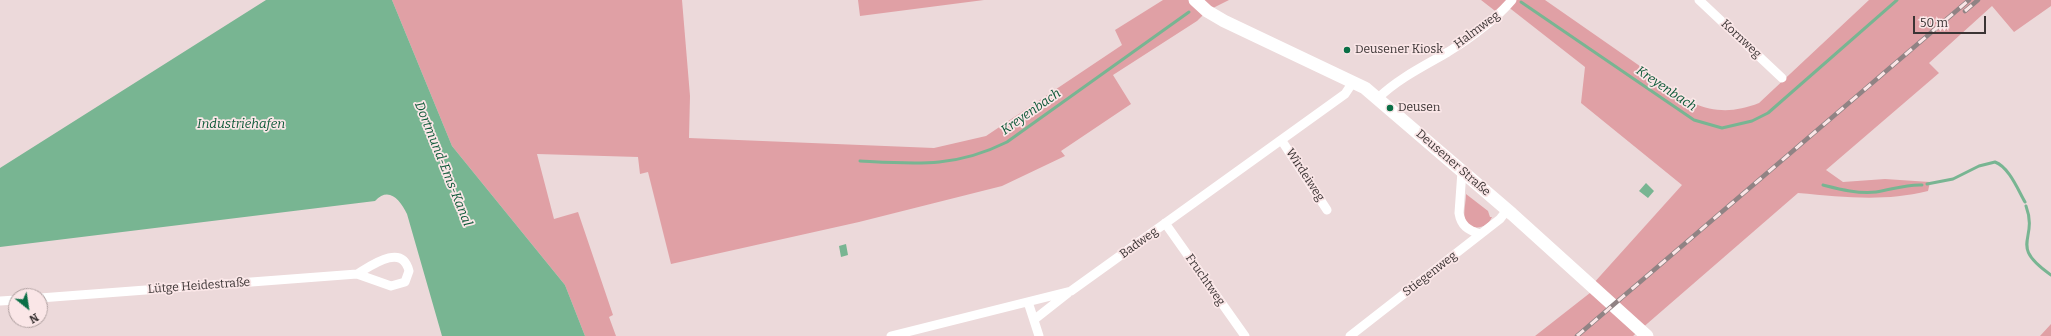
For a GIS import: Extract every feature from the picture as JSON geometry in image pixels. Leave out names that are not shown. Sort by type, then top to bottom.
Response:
[{"type":"street","name":"Deusener Straße","points":[[1195,0],[1224,21],[1365,88],[1508,210],[1647,336]]},
{"type":"street","name":"Halmweg","points":[[1378,98],[1393,84],[1468,39],[1500,14],[1512,0]]},
{"type":"street","name":"Kornweg","points":[[1699,0],[1782,78]]},
{"type":"street","name":"Badweg","points":[[891,336],[1071,291],[1345,94],[1353,82]]},
{"type":"street","name":"Wirdeiweg","points":[[1282,140],[1327,210]]},
{"type":"street","points":[[1462,171],[1460,220],[1463,226],[1480,234]]},
{"type":"street","name":"Stiegenweg","points":[[1350,336],[1500,219],[1508,210]]},
{"type":"street","name":"Fruchtweg","points":[[1165,223],[1245,336]]},
{"type":"street","name":"Lütge Heidestraße","points":[[48,297],[357,274],[391,286],[404,282],[410,271],[404,260],[398,257],[390,256],[357,274]]},
{"type":"street","points":[[1035,319],[1071,291]]},
{"type":"street","points":[[1028,302],[1035,319],[1039,336]]},
{"type":"shaded area","points":[[392,0],[682,0],[690,96],[689,138],[934,148],[986,136],[1122,45],[1115,30],[1163,0],[1229,0],[1207,11],[1197,21],[1113,75],[1131,104],[1061,151],[1065,156],[1002,186],[859,222],[671,264],[648,172],[640,174],[638,157],[537,154],[554,219],[578,212],[613,315],[609,317],[616,336],[585,336],[565,285],[452,146]]},
{"type":"shaded area","points":[[858,0],[984,0],[860,16]]},
{"type":"shaded area","points":[[1481,0],[1545,0],[1693,103],[1718,110],[1734,110],[1759,103],[1869,0],[2051,0],[2051,6],[2014,32],[1992,6],[1929,63],[1939,73],[1826,170],[1843,182],[1885,179],[1930,182],[1928,191],[1895,197],[1879,198],[1798,193],[1633,336],[1535,336],[1595,289],[1592,285],[1682,185],[1581,103],[1585,67],[1507,6],[1499,14]]},
{"type":"shaded area","points":[[1466,194],[1488,211],[1490,217],[1492,217],[1490,221],[1483,226],[1474,227],[1467,223],[1464,214]]},
{"type":"shaded area","points":[[2051,324],[2051,336],[2040,336]]},
{"type":"water","points":[[266,0],[392,0],[452,146],[565,285],[585,336],[442,336],[407,214],[401,204],[394,197],[389,195],[380,197],[375,201],[0,247],[0,168]]},
{"type":"water","points":[[1646,183],[1654,191],[1648,198],[1639,191]]},
{"type":"water","points":[[846,244],[848,255],[841,257],[839,246]]},
{"type":"waterway","name":"Kreyenbach","points":[[1521,2],[1694,120],[1722,128],[1752,121],[1768,113],[1897,0]]},
{"type":"waterway","name":"Kreyenbach","points":[[860,161],[917,163],[952,160],[970,156],[1007,142],[1189,12]]},
{"type":"waterway","points":[[1927,184],[1953,179],[1979,166],[1995,162],[2009,174],[2025,202]]},
{"type":"waterway","points":[[1823,185],[1849,191],[1862,192],[1876,192],[1910,185],[1922,185]]},
{"type":"waterway","points":[[2026,206],[2029,218],[2027,249],[2030,256],[2038,265],[2051,275]]},
{"type":"railway","points":[[1577,336],[1969,0]]},
{"type":"railway","points":[[1965,11],[1978,0]]},
{"type":"place","name":"Deusener Kiosk","points":[[1347,50]]},
{"type":"place","name":"Deusen","points":[[1390,108]]},
{"type":"water label","name":"Industriehafen","points":[[241,124]]},
{"type":"water label","name":"Dortmund-Ems-Kanal","points":[[443,164]]}]
